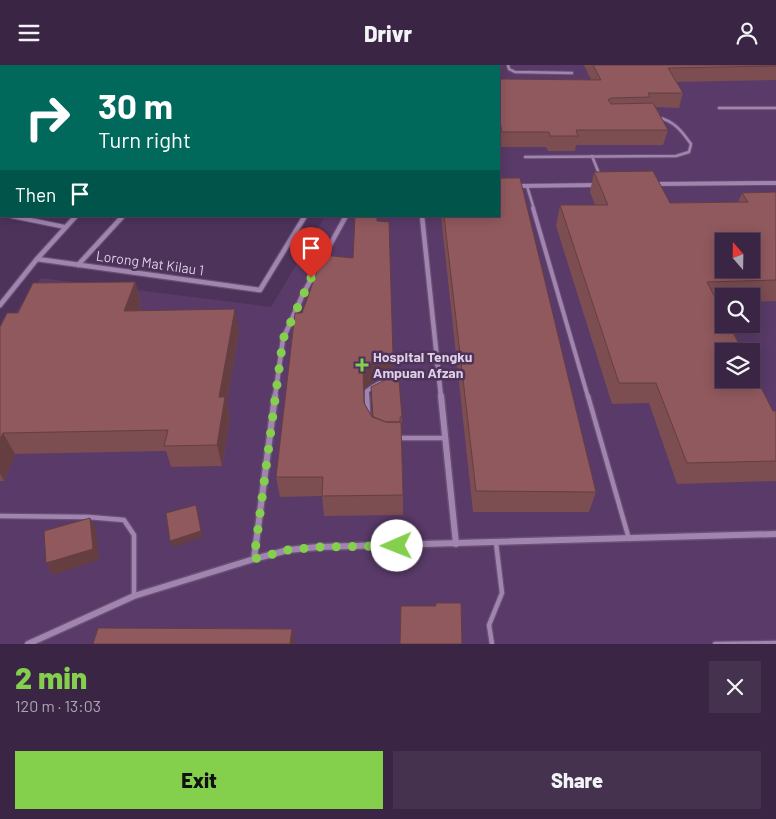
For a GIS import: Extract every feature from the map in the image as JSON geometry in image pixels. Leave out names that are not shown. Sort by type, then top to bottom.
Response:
[{"type":"street","points":[[652,184],[776,183]]},
{"type":"street","points":[[508,186],[604,185]]},
{"type":"street","points":[[0,305],[37,259],[75,217]]},
{"type":"street","points":[[78,265],[122,217]]},
{"type":"street","name":"Lorong Mat Kilau 1","points":[[37,259],[260,290],[304,217]]},
{"type":"street","points":[[254,559],[283,339],[302,294],[345,217]]},
{"type":"street","points":[[422,217],[456,545]]},
{"type":"street","points":[[28,644],[134,596],[288,550],[318,547],[456,545],[776,534]]},
{"type":"lane","points":[[508,65],[509,69],[515,72],[572,73]]},
{"type":"lane","points":[[719,108],[776,108]]},
{"type":"lane","points":[[525,157],[676,156],[689,152],[692,144],[678,125],[670,119],[655,116]]},
{"type":"lane","points":[[592,156],[601,178]]},
{"type":"lane","points":[[527,186],[629,539]]},
{"type":"lane","points":[[16,217],[66,227]]},
{"type":"lane","points":[[369,423],[367,391],[373,384],[385,380],[439,375]]},
{"type":"lane","points":[[387,438],[445,438]]},
{"type":"lane","points":[[0,516],[88,517],[124,520],[134,535],[134,596]]},
{"type":"lane","points":[[492,644],[489,625],[502,593],[496,543]]},
{"type":"lane","points":[[715,644],[776,643]]},
{"type":"shaded area","name":"Hospital Tengku Ampuan Afzan","points":[[500,65],[776,65],[776,644],[0,644],[0,334],[41,278],[271,307],[324,217],[500,217]]},
{"type":"building","points":[[593,65],[776,65],[668,68],[683,93],[648,93],[650,97],[611,98],[608,100],[611,104],[653,103],[668,130],[576,130],[578,136],[550,136],[549,132],[502,132],[500,121],[500,79],[601,80]]},
{"type":"building","points":[[653,171],[670,203],[748,202],[742,193],[776,192],[776,280],[707,282],[715,298],[715,333],[733,333],[739,343],[715,343],[715,388],[760,388],[760,386],[773,411],[776,411],[776,461],[687,463],[656,383],[619,383],[560,205],[608,205],[594,172]]},
{"type":"building","points":[[500,178],[520,178],[596,492],[476,491],[444,217],[500,217]]},
{"type":"building","points":[[355,217],[377,217],[377,221],[389,222],[393,355],[373,362],[363,368],[364,403],[372,417],[386,422],[401,422],[403,495],[322,496],[323,477],[276,477],[295,313],[302,313],[323,255],[353,258]]},
{"type":"building","points":[[135,282],[124,311],[235,309],[219,397],[225,397],[217,445],[164,446],[168,430],[3,433],[0,440],[0,327],[7,313],[18,313],[33,283]]},
{"type":"building","points":[[393,376],[393,380],[399,380],[402,417],[400,417],[400,422],[386,422],[373,416],[371,387]]},
{"type":"building","points":[[196,505],[201,531],[170,541],[166,513]]},
{"type":"building","points":[[90,518],[93,549],[46,563],[44,531]]},
{"type":"building","points":[[436,603],[461,603],[462,644],[400,644],[401,606],[436,606]]},
{"type":"building","points":[[98,628],[292,629],[290,644],[93,644]]},
{"type":"place","name":"Hospital Tengku Ampuan Afzan","points":[[362,365]]},
{"type":"route","points":[[311,278],[302,294],[283,339],[254,559],[288,550],[318,547],[397,546]]}]
